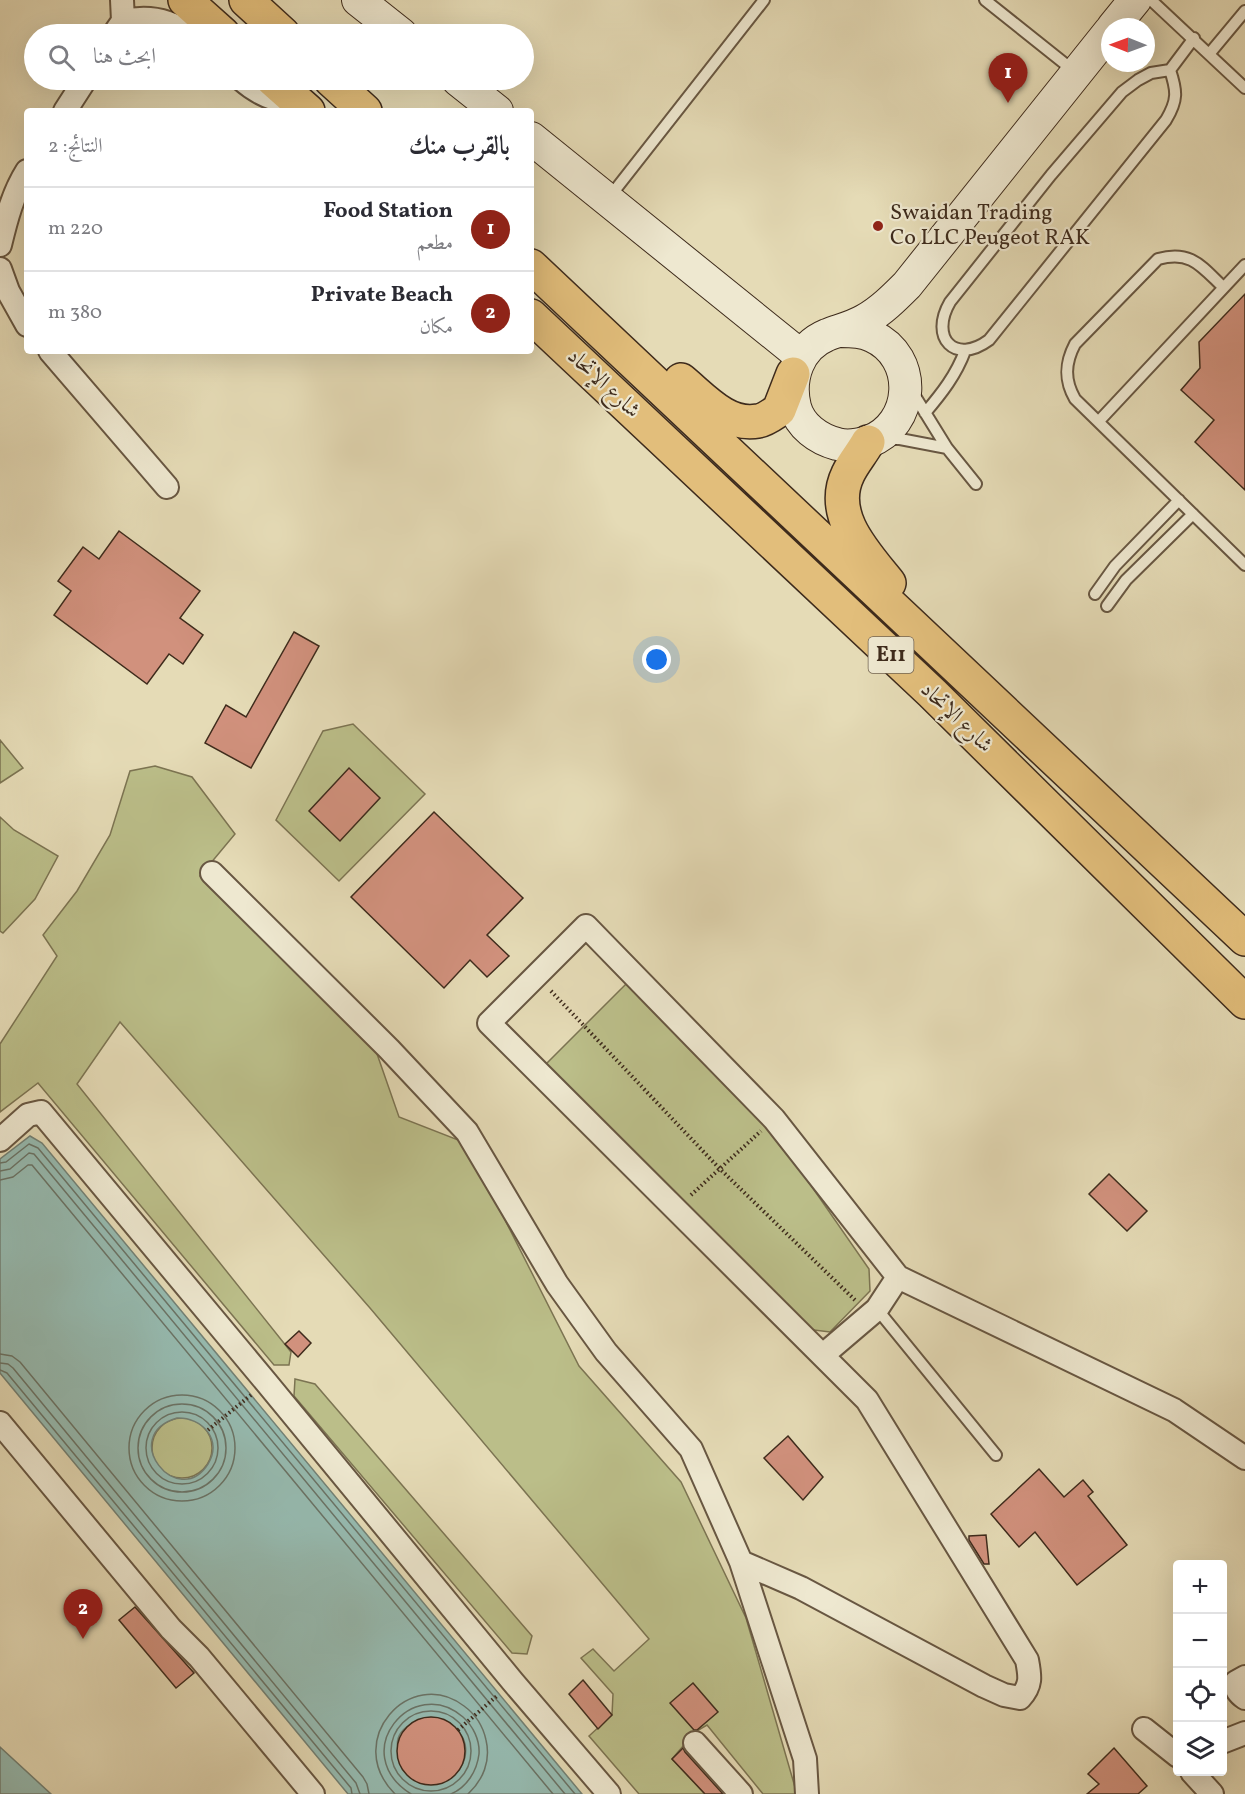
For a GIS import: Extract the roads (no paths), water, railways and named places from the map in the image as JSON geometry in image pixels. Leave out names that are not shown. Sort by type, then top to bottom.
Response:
[{"type":"highway","points":[[185,0],[212,24]]},
{"type":"highway","points":[[246,0],[272,24]]},
{"type":"highway","points":[[284,90],[304,107]]},
{"type":"highway","points":[[342,90],[362,108]]},
{"type":"highway","points":[[534,266],[587,303],[720,412],[738,422],[759,421],[779,410],[797,365]]},
{"type":"highway","name":"شارع الإتحاد","points":[[534,267],[1245,939]]},
{"type":"highway","name":"شارع الإتحاد","points":[[534,319],[932,693],[1245,1002]]},
{"type":"highway","points":[[872,440],[847,476],[842,500],[846,523],[864,551],[953,664]]},
{"type":"street","points":[[358,0],[388,24]]},
{"type":"street","points":[[1120,18],[1135,0]]},
{"type":"street","points":[[120,18],[159,20],[172,24]]},
{"type":"street","points":[[907,285],[900,309],[897,334],[906,393],[902,410],[892,426],[872,440],[859,445],[840,445],[822,439],[807,428],[796,412],[792,393],[797,365],[812,344],[865,320],[888,304],[907,285],[1101,42]]},
{"type":"street","points":[[67,108],[79,90]]},
{"type":"street","points":[[256,90],[273,99],[304,107]]},
{"type":"street","points":[[471,90],[493,108]]},
{"type":"street","points":[[534,140],[608,199],[797,365]]},
{"type":"street","points":[[0,245],[5,222],[24,176]]},
{"type":"street","points":[[0,268],[8,291],[24,320]]},
{"type":"street","points":[[841,331],[857,331],[872,336],[887,345],[902,367]]},
{"type":"street","points":[[53,354],[167,487]]},
{"type":"street","points":[[212,873],[389,1049],[467,1132],[557,1284],[606,1352],[691,1449],[741,1562],[804,1759],[807,1794]]},
{"type":"street","points":[[741,1562],[801,1588],[1004,1695],[1020,1698],[1028,1690],[1031,1678],[1027,1660],[867,1400],[489,1023],[586,926],[774,1119],[898,1276],[1174,1410],[1245,1458]]},
{"type":"street","points":[[0,1140],[28,1115],[41,1112],[513,1682],[609,1794]]},
{"type":"street","points":[[823,1355],[873,1312],[898,1276]]},
{"type":"street","points":[[0,1423],[313,1794]]},
{"type":"street","points":[[1245,1677],[1236,1682],[1236,1686],[1245,1698]]},
{"type":"street","points":[[1144,1730],[1173,1752]]},
{"type":"street","points":[[1227,1740],[1245,1733]]},
{"type":"street","points":[[694,1743],[741,1794]]},
{"type":"street","points":[[1196,1776],[1212,1794]]},
{"type":"lane","points":[[608,199],[764,0]]},
{"type":"lane","points":[[986,0],[1076,73]]},
{"type":"lane","points":[[1151,0],[1245,88]]},
{"type":"lane","points":[[1210,53],[1245,11]]},
{"type":"lane","points":[[1170,70],[1176,89],[1173,108],[1166,120],[989,340],[977,348],[965,351],[955,348],[942,334],[943,314],[950,302],[1051,175],[1122,92],[1151,73],[1170,70],[1194,38]]},
{"type":"lane","points":[[1223,287],[1196,262],[1185,256],[1176,255],[1158,259],[1075,344],[1068,356],[1066,367],[1070,390],[1076,399],[1245,565]]},
{"type":"lane","points":[[1099,421],[1245,265]]},
{"type":"lane","points":[[925,413],[958,369],[965,351]]},
{"type":"lane","points":[[902,367],[913,394],[925,413],[947,447],[976,484]]},
{"type":"lane","points":[[872,440],[900,439],[947,447]]},
{"type":"lane","points":[[1095,594],[1115,566],[1179,500]]},
{"type":"lane","points":[[1107,606],[1126,580],[1193,514]]},
{"type":"lane","points":[[873,1312],[996,1455]]},
{"type":"water","points":[[30,1136],[42,1143],[582,1794],[348,1794],[0,1373],[0,1159]],"holes":[[[177,1418],[194,1421],[202,1426],[208,1432],[213,1447],[208,1464],[196,1476],[182,1479],[169,1475],[159,1465],[153,1453],[152,1439],[160,1427]],[[426,1718],[445,1722],[459,1732],[466,1748],[461,1767],[448,1774],[433,1774],[419,1769],[406,1760],[399,1750],[398,1738],[406,1727]]]},
{"type":"water","points":[[0,1747],[51,1794],[0,1794]]},
{"type":"place","name":"Food Station","points":[[1008,103]]},
{"type":"place","name":"Swaidan Trading Co LLC Peugeot RAK","points":[[878,226]]},
{"type":"place","name":"Private Beach","points":[[83,1639]]}]
